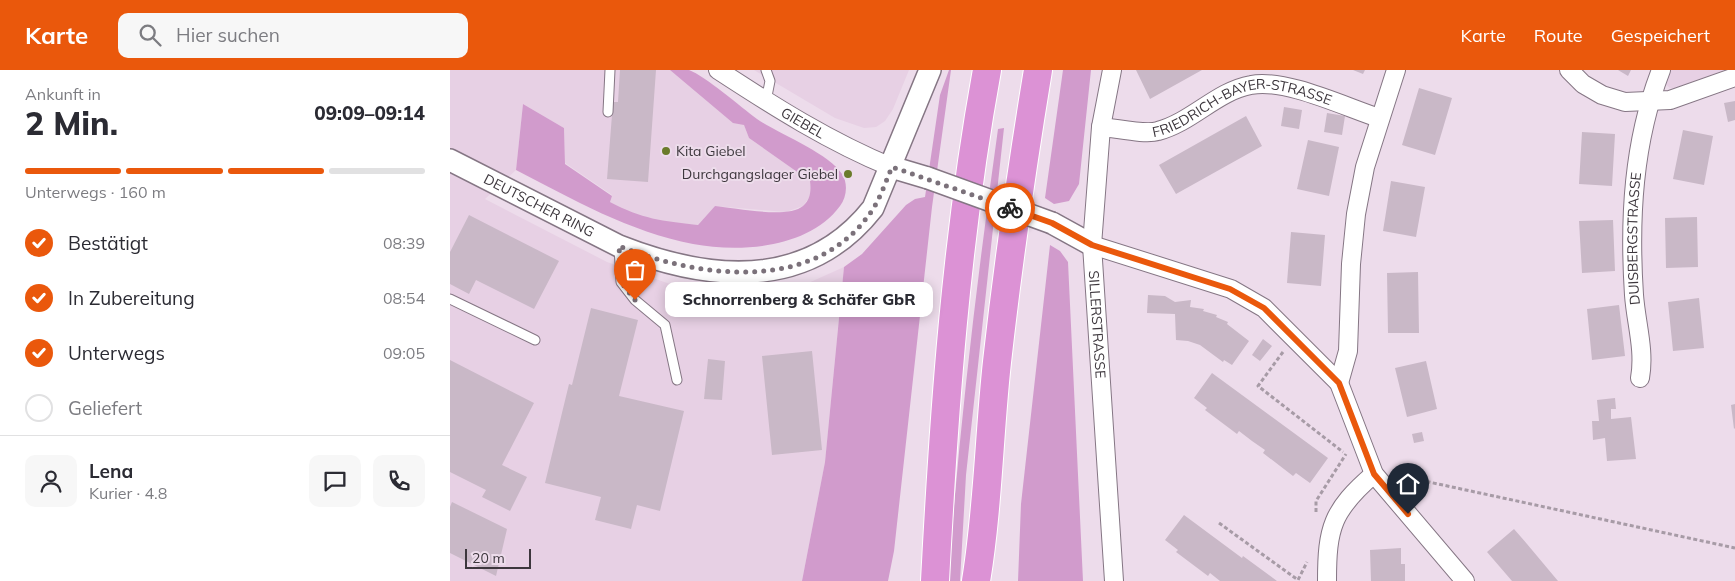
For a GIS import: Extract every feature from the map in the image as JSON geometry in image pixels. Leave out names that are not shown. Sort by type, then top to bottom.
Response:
[{"type":"highway","points":[[935,581],[945,398],[962,233],[987,70]]},
{"type":"highway","points":[[976,581],[983,539],[997,364],[1010,256],[1038,70]]},
{"type":"highway","points":[[919,581],[936,552]]},
{"type":"street","name":"GIEBEL","points":[[718,70],[766,102],[864,156],[892,167]]},
{"type":"street","name":"DEUTSCHER RING","points":[[451,162],[619,246],[671,264],[727,273],[775,269],[800,264],[831,249],[861,223],[873,208],[892,167],[930,70]]},
{"type":"street","name":"SILLERSTRASSE","points":[[1112,70],[1101,127],[1092,245],[1114,581]]},
{"type":"street","points":[[1339,383],[1348,351],[1351,264],[1356,214],[1365,167],[1379,118],[1396,70]]},
{"type":"street","points":[[1569,70],[1583,84],[1602,95],[1625,102],[1670,100],[1735,78]]},
{"type":"street","name":"DUISBERGSTRASSE","points":[[1640,378],[1643,361],[1634,296],[1632,214],[1634,175],[1650,100],[1661,70]]},
{"type":"street","name":"FRIEDRICH-BAYER-STRASSE","points":[[1101,127],[1156,132],[1183,122],[1224,96],[1250,85],[1279,84],[1379,118]]},
{"type":"street","points":[[892,167],[928,178],[1052,223],[1092,245],[1230,289],[1264,308],[1339,383],[1374,474],[1465,581]]},
{"type":"street","points":[[1327,581],[1327,549],[1330,527],[1346,500],[1374,474]]},
{"type":"lane","points":[[608,112],[610,70]]},
{"type":"lane","points":[[766,70],[770,81],[766,102]]},
{"type":"lane","points":[[619,246],[621,282],[635,300],[665,325],[677,380]]},
{"type":"lane","points":[[450,300],[535,340]]},
{"type":"path","points":[[1293,337],[1258,386],[1346,454],[1363,446]]},
{"type":"path","points":[[1409,476],[1735,548]]},
{"type":"path","points":[[1219,523],[1298,580],[1310,556]]},
{"type":"shaded area","points":[[450,70],[670,70],[744,125],[749,138],[810,181],[811,195],[803,206],[786,212],[715,206],[698,225],[657,221],[634,215],[610,202],[612,195],[565,163],[564,128],[523,104],[516,170],[485,199],[607,262],[670,284],[726,293],[766,292],[806,284],[844,267],[825,462],[802,581],[450,581]]},
{"type":"shaded area","points":[[670,70],[689,70],[696,73],[766,125],[815,151],[836,166],[842,174],[846,186],[840,206],[827,220],[811,231],[793,239],[752,247],[712,247],[670,239],[624,223],[516,170],[523,104],[564,128],[565,164],[612,196],[610,202],[642,216],[698,225],[715,206],[786,212],[803,206],[810,194],[810,181],[749,138],[744,125],[733,123]]},
{"type":"shaded area","points":[[754,70],[909,70],[893,109],[885,121],[876,127],[864,128],[835,118]]},
{"type":"shaded area","points":[[949,70],[951,70],[932,207],[894,551],[888,581],[802,581],[825,462],[844,267],[862,254],[906,205],[915,199],[925,197],[940,95]]},
{"type":"shaded area","points":[[1063,70],[1091,70],[1079,184],[1069,201],[1054,204],[1045,198]]},
{"type":"shaded area","points":[[1668,70],[1725,70],[1675,88],[1670,88],[1665,84]]},
{"type":"shaded area","points":[[1004,128],[966,475],[960,581],[948,581],[963,411],[976,298],[998,129]]},
{"type":"shaded area","points":[[1050,245],[1060,251],[1068,262],[1083,581],[1018,581],[1021,504]]},
{"type":"building","points":[[620,70],[656,70],[648,182],[607,179],[613,102],[618,102]]},
{"type":"building","points":[[1136,70],[1202,70],[1150,99]]},
{"type":"building","points":[[1353,70],[1365,70],[1363,74]]},
{"type":"building","points":[[1618,70],[1631,70],[1628,76]]},
{"type":"building","points":[[1419,88],[1452,98],[1435,155],[1402,145]]},
{"type":"building","points":[[1735,101],[1735,120],[1728,122],[1724,103]]},
{"type":"building","points":[[1284,107],[1302,110],[1299,129],[1281,126]]},
{"type":"building","points":[[1327,113],[1345,116],[1342,135],[1324,132]]},
{"type":"building","points":[[1246,116],[1262,146],[1176,194],[1159,165]]},
{"type":"building","points":[[1683,130],[1713,136],[1704,185],[1673,179]]},
{"type":"building","points":[[1582,132],[1615,134],[1612,186],[1579,184]]},
{"type":"building","points":[[1308,140],[1339,147],[1329,196],[1297,189]]},
{"type":"building","points":[[1391,181],[1425,187],[1416,237],[1383,231]]},
{"type":"building","points":[[469,215],[559,261],[534,309],[476,280],[469,294],[450,284],[450,252]]},
{"type":"building","points":[[1697,217],[1698,267],[1666,268],[1665,218]]},
{"type":"building","points":[[1613,220],[1615,271],[1582,273],[1579,221]]},
{"type":"building","points":[[1291,232],[1325,235],[1321,286],[1287,283]]},
{"type":"building","points":[[1418,272],[1419,333],[1388,333],[1387,273]]},
{"type":"building","points":[[1148,295],[1165,296],[1175,302],[1191,300],[1190,307],[1204,309],[1203,311],[1217,315],[1216,317],[1228,322],[1227,324],[1249,341],[1232,365],[1224,360],[1223,362],[1200,345],[1176,340],[1175,314],[1147,313]]},
{"type":"building","points":[[1699,298],[1704,348],[1673,351],[1668,302]]},
{"type":"building","points":[[1619,305],[1625,356],[1592,360],[1587,309]]},
{"type":"building","points":[[591,308],[638,320],[619,396],[684,411],[660,511],[637,505],[631,529],[595,520],[601,497],[545,483],[569,384],[572,385]]},
{"type":"building","points":[[1263,339],[1272,346],[1260,361],[1252,355]]},
{"type":"building","points":[[812,351],[822,450],[772,455],[762,356]]},
{"type":"building","points":[[708,359],[725,361],[722,400],[704,399]]},
{"type":"building","points":[[450,360],[534,403],[502,465],[527,477],[510,511],[482,497],[486,490],[450,472]]},
{"type":"building","points":[[1426,361],[1437,409],[1407,417],[1395,368]]},
{"type":"building","points":[[1212,373],[1328,458],[1310,483],[1296,473],[1293,476],[1263,453],[1265,450],[1239,431],[1237,434],[1205,410],[1207,408],[1194,398]]},
{"type":"building","points":[[1615,398],[1616,409],[1611,409],[1611,419],[1631,417],[1636,459],[1607,461],[1605,438],[1593,440],[1592,421],[1599,421],[1597,400]]},
{"type":"building","points":[[1735,404],[1735,428],[1734,429],[1731,405]]},
{"type":"building","points":[[1422,432],[1424,441],[1414,443],[1412,434]]},
{"type":"building","points":[[452,502],[507,529],[496,576],[450,553],[450,507]]},
{"type":"building","points":[[1184,515],[1277,581],[1220,581],[1210,573],[1208,576],[1176,552],[1178,550],[1165,540]]},
{"type":"building","points":[[1514,529],[1558,581],[1512,581],[1487,552]]},
{"type":"building","points":[[1401,548],[1401,564],[1405,564],[1405,581],[1371,581],[1370,550]]},
{"type":"way so far","points":[[635,300],[621,282],[619,246],[671,264],[705,271],[749,272],[800,264],[831,249],[861,223],[873,208],[892,167],[1010,208]]},
{"type":"place","name":"Kita Giebel","points":[[666,151]]},
{"type":"place","name":"Durchgangslager Giebel","points":[[848,174]]},
{"type":"place","name":"Schnorrenberg & Schäfer GbR","points":[[635,300]]},
{"type":"route","points":[[1010,208],[1052,223],[1092,245],[1230,289],[1264,308],[1339,383],[1374,474],[1408,514]]}]
